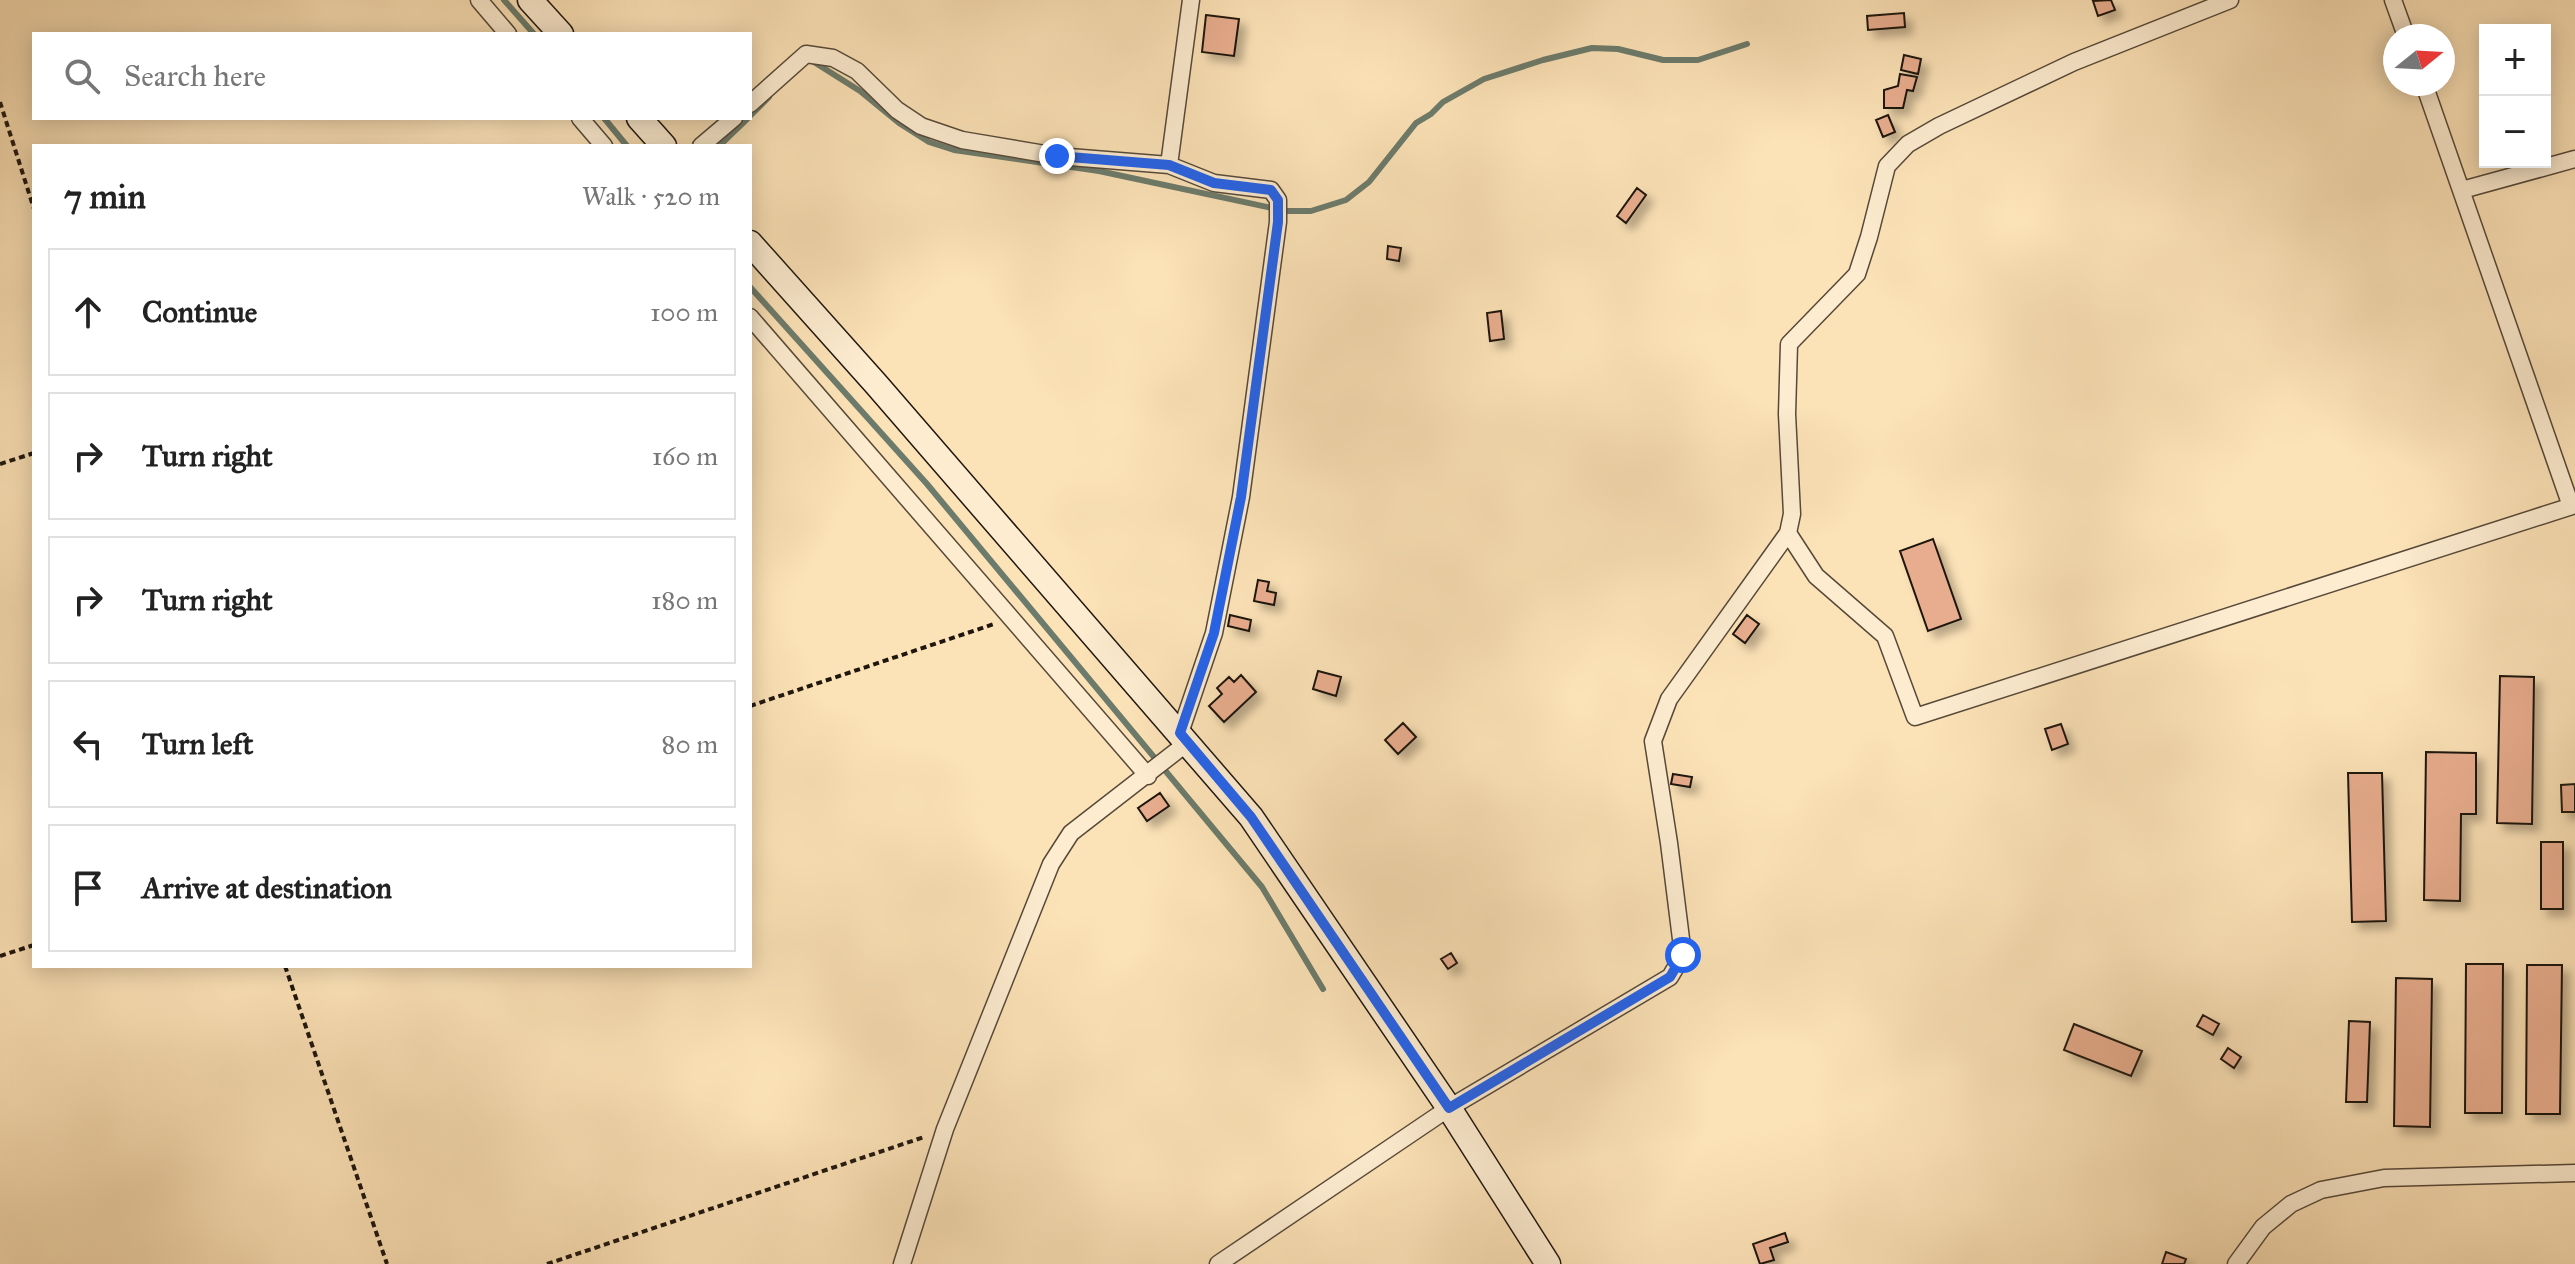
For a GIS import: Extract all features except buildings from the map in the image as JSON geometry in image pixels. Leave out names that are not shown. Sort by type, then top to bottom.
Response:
[{"type":"street","points":[[479,0],[506,32]]},
{"type":"street","points":[[530,0],[559,32]]},
{"type":"street","points":[[1169,165],[1191,0]]},
{"type":"street","points":[[1218,1264],[1449,1108],[1670,977],[1683,955],[1653,741],[1669,699],[1788,533],[1792,514],[1787,414],[1789,344],[1857,274],[1887,166],[1908,144],[1939,126],[2074,62],[2230,0]]},
{"type":"street","points":[[2393,0],[2402,24]]},
{"type":"street","points":[[752,102],[806,54],[833,58],[857,71],[897,110],[921,126],[962,140],[1057,156],[1169,165],[1214,183],[1271,190],[1278,200],[1278,222],[1241,497],[1214,633],[1181,743],[1152,772],[1071,833],[1051,864],[945,1129],[902,1264]]},
{"type":"street","points":[[1788,533],[1816,576],[1885,636],[1915,717],[2573,505],[2428,96]]},
{"type":"street","points":[[582,120],[602,144]]},
{"type":"street","points":[[641,120],[662,144]]},
{"type":"street","points":[[703,144],[732,120]]},
{"type":"street","points":[[2462,190],[2575,159]]},
{"type":"street","points":[[752,245],[1181,743],[1251,817],[1449,1108],[1548,1264]]},
{"type":"street","points":[[752,319],[1009,619],[1152,772]]},
{"type":"street","points":[[2236,1264],[2263,1227],[2291,1204],[2321,1190],[2384,1178],[2575,1173]]},
{"type":"path","points":[[0,102],[32,203]]},
{"type":"path","points":[[0,464],[32,454]]},
{"type":"path","points":[[752,705],[1009,619]]},
{"type":"path","points":[[0,956],[32,946]]},
{"type":"path","points":[[286,968],[387,1264]]},
{"type":"path","points":[[547,1264],[945,1129]]},
{"type":"waterway","points":[[504,0],[532,32]]},
{"type":"waterway","points":[[814,62],[860,91],[899,123],[929,142],[954,150],[1099,171],[1286,211],[1311,211],[1346,200],[1369,182],[1416,123],[1443,102],[1484,79],[1592,48],[1618,49],[1663,60],[1698,60],[1747,44]]},
{"type":"waterway","points":[[752,114],[769,97]]},
{"type":"waterway","points":[[606,120],[625,144]]},
{"type":"waterway","points":[[721,144],[746,120]]},
{"type":"waterway","points":[[752,289],[927,484],[1262,887],[1323,989]]},
{"type":"route","points":[[1057,156],[1169,165],[1214,183],[1271,190],[1278,200],[1278,222],[1241,497],[1214,633],[1180,733],[1251,817],[1449,1108],[1670,977],[1683,955]]}]
